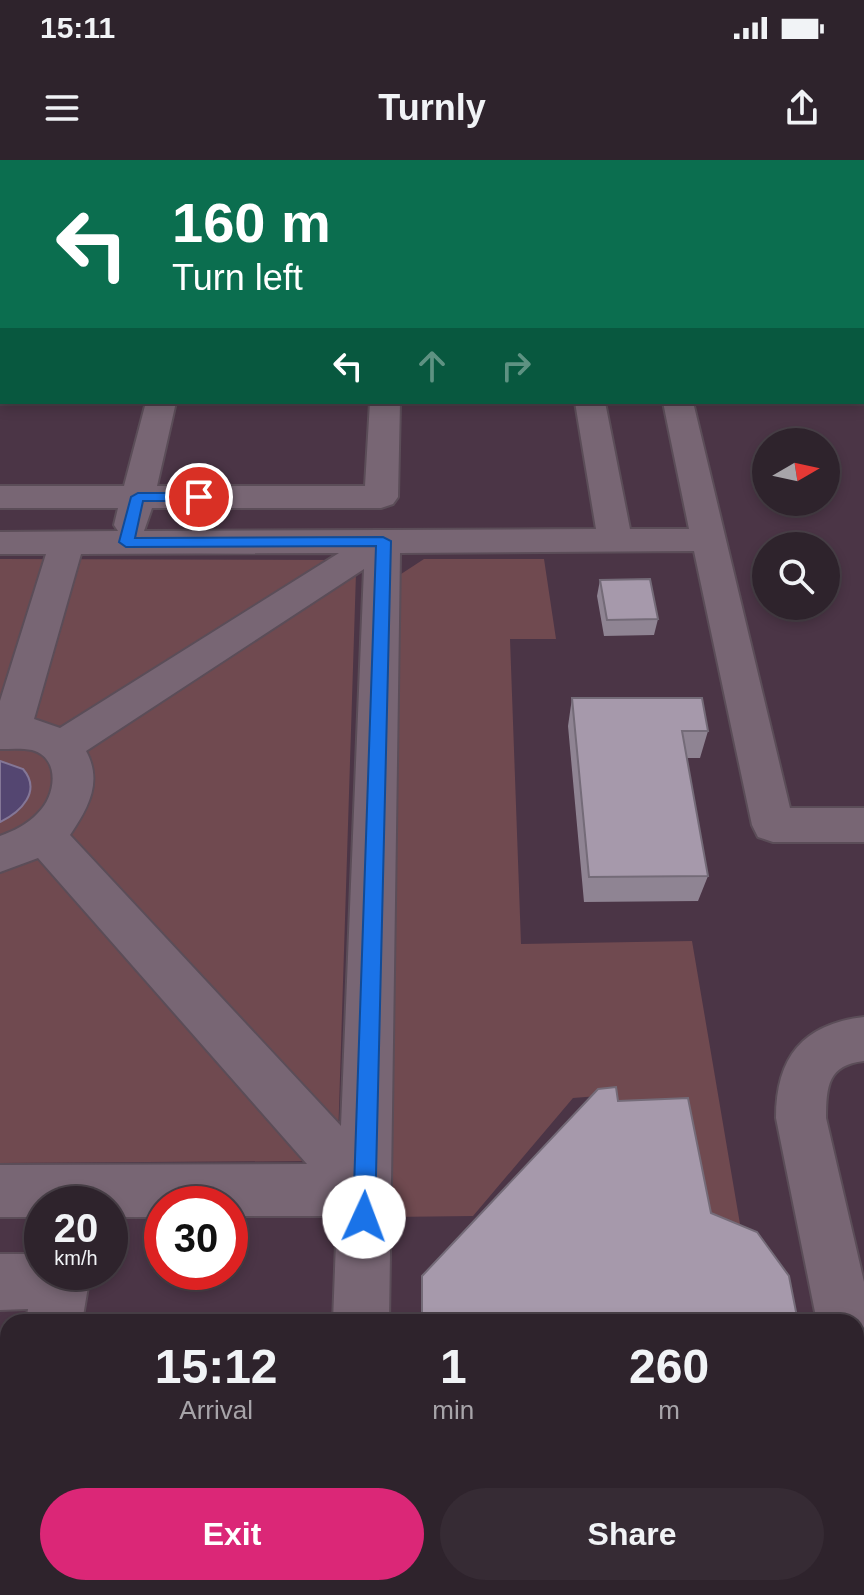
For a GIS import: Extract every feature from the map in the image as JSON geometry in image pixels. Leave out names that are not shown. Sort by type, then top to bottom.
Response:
[{"type":"street","points":[[126,542],[161,404]]},
{"type":"street","points":[[0,497],[381,497],[385,404]]},
{"type":"street","points":[[590,404],[615,541]]},
{"type":"street","points":[[678,404],[773,825],[864,825]]},
{"type":"street","points":[[0,543],[709,540]]},
{"type":"street","points":[[60,748],[383,541]]},
{"type":"street","points":[[361,1314],[383,541]]},
{"type":"street","points":[[0,854],[25,847],[44,835],[70,806],[76,789],[76,774],[71,759],[60,748],[46,739],[5,734],[67,543]]},
{"type":"street","points":[[44,835],[365,1190]]},
{"type":"street","points":[[843,1314],[801,1118],[799,1095],[804,1075],[816,1058],[833,1046],[864,1039]]},
{"type":"street","points":[[0,1191],[365,1190]]},
{"type":"street","points":[[0,1282],[61,1281],[55,1314]]},
{"type":"shaded area","points":[[0,404],[864,404],[864,1314],[0,1314]]},
{"type":"shaded area","points":[[0,559],[339,560],[356,573],[338,1140],[315,1161],[0,1163]]},
{"type":"shaded area","points":[[424,559],[544,559],[556,639],[510,639],[521,944],[692,941],[741,1230],[705,1222],[617,1116],[611,1095],[573,1098],[473,1216],[390,1217],[398,576]]},
{"type":"shaded area","points":[[0,761],[23,769],[28,777],[30,793],[22,807],[0,822]]},
{"type":"building","points":[[650,579],[658,619],[607,620],[600,580]]},
{"type":"building","points":[[572,698],[702,698],[708,731],[682,731],[708,876],[589,877]]},
{"type":"building","points":[[616,1087],[618,1101],[688,1098],[711,1213],[757,1232],[789,1276],[796,1314],[422,1314],[422,1276],[598,1089]]},
{"type":"route","points":[[199,497],[138,497],[126,542],[383,541],[364,1217]]}]
